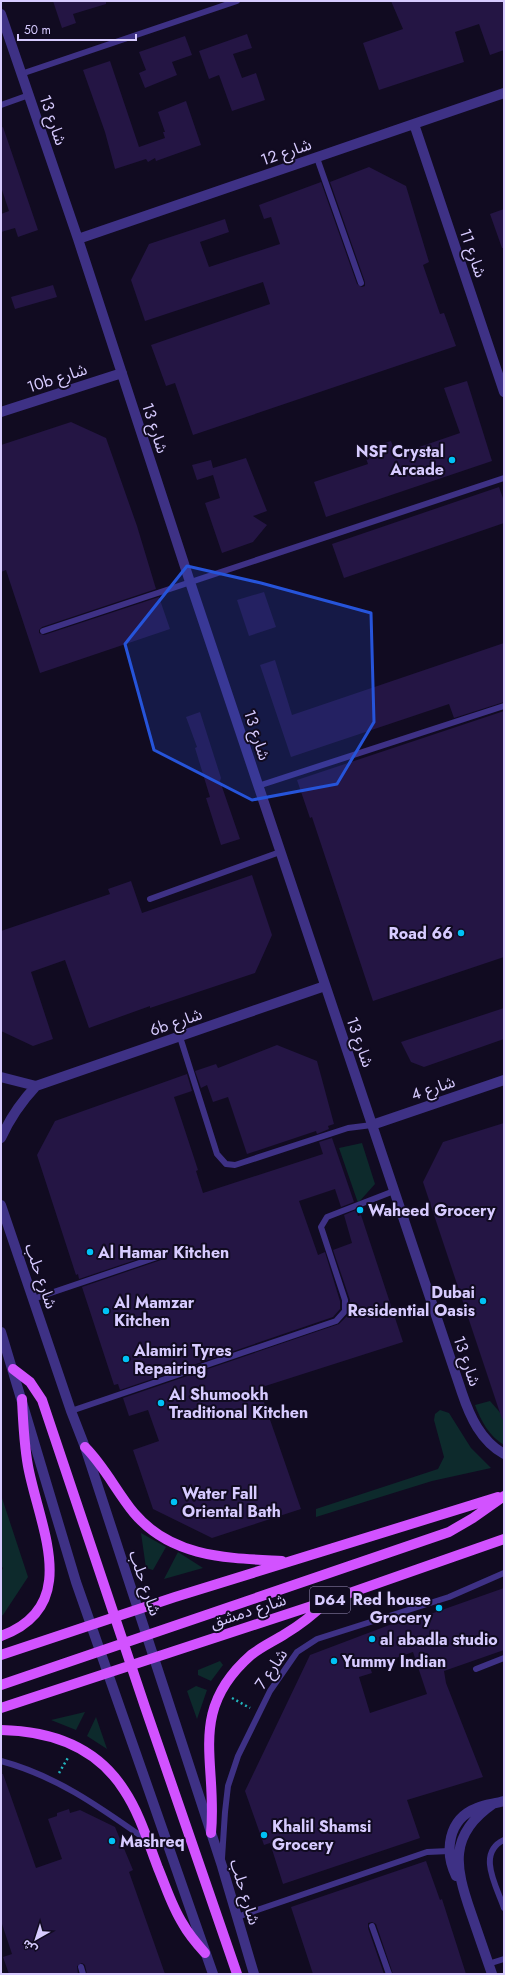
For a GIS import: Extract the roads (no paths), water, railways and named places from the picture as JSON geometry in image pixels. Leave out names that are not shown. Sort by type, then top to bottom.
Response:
[{"type":"main road","points":[[13,1369],[30,1382],[42,1400],[237,1974]]},
{"type":"main road","points":[[1,1636],[24,1625],[33,1616],[46,1593],[50,1579],[49,1551],[28,1466],[22,1399]]},
{"type":"main road","points":[[85,1447],[106,1470],[123,1498],[135,1514],[152,1530],[173,1544],[211,1556],[290,1561]]},
{"type":"main road","points":[[1,1655],[138,1609],[504,1495]]},
{"type":"main road","points":[[1,1685],[449,1532],[472,1518],[504,1495]]},
{"type":"main road","name":"شارع دمشق","points":[[1,1708],[327,1601],[504,1539]]},
{"type":"main road","points":[[211,1833],[213,1794],[208,1756],[209,1729],[214,1706],[221,1692],[236,1670],[252,1654],[295,1628],[327,1601]]},
{"type":"main road","points":[[1,1730],[30,1732],[53,1737],[76,1745],[94,1757],[110,1772],[124,1790],[137,1814],[175,1910],[183,1926],[205,1953]]},
{"type":"street","name":"شارع 13","points":[[1,14],[78,239],[190,582],[469,1414],[481,1433],[497,1450],[504,1454]]},
{"type":"street","name":"شارع 12","points":[[78,239],[504,93]]},
{"type":"street","name":"شارع 11","points":[[414,124],[504,392]]},
{"type":"street","name":"10b شارع","points":[[1,412],[122,373]]},
{"type":"street","name":"6b شارع","points":[[1,1138],[9,1120],[21,1102],[36,1086],[325,986]]},
{"type":"street","points":[[1,1077],[36,1086]]},
{"type":"street","name":"شارع 4","points":[[372,1125],[504,1080]]},
{"type":"street","name":"شارع حلب","points":[[1,1205],[71,1411],[85,1447],[147,1634],[222,1866],[254,1974]]},
{"type":"street","points":[[1,1332],[3,1343],[13,1369],[76,1582],[213,1974]]},
{"type":"street","points":[[462,1888],[453,1871],[449,1851],[452,1832],[463,1816],[477,1808],[504,1801]]},
{"type":"street","points":[[492,1974],[462,1888],[458,1867],[460,1846],[469,1826],[493,1804]]},
{"type":"lane","points":[[21,74],[238,1]]},
{"type":"lane","points":[[1,105],[29,95]]},
{"type":"lane","points":[[317,158],[361,283]]},
{"type":"lane","points":[[44,631],[504,478]]},
{"type":"lane","points":[[258,786],[504,706]]},
{"type":"lane","points":[[150,899],[280,852]]},
{"type":"lane","points":[[180,1037],[217,1154],[226,1164],[234,1165],[348,1128],[372,1125]]},
{"type":"lane","points":[[71,1411],[336,1321],[345,1311],[345,1300],[321,1227],[323,1221],[327,1217],[394,1191]]},
{"type":"lane","points":[[33,1299],[160,1256]]},
{"type":"lane","name":"شارع 7","points":[[222,1866],[228,1786],[238,1756],[259,1712],[289,1661],[306,1644],[317,1639],[449,1597],[504,1573]]},
{"type":"lane","points":[[476,1669],[504,1658]]},
{"type":"lane","points":[[1,1761],[54,1780],[94,1803],[148,1841]]},
{"type":"lane","points":[[504,1840],[492,1850],[489,1862],[504,1908]]},
{"type":"lane","points":[[237,1917],[428,1852],[449,1851]]},
{"type":"lane","points":[[372,1926],[389,1974]]},
{"type":"lane","points":[[488,1964],[504,1958]]},
{"type":"lane","points":[[81,1967],[83,1974]]},
{"type":"place","name":"NSF Crystal Arcade","points":[[452,460]]},
{"type":"place","name":"Road 66","points":[[461,933]]},
{"type":"place","name":"Waheed Grocery","points":[[360,1210]]},
{"type":"place","name":"Al Hamar Kitchen","points":[[90,1252]]},
{"type":"place","name":"Dubai Residential Oasis","points":[[483,1301]]},
{"type":"place","name":"Al Mamzar Kitchen","points":[[106,1311]]},
{"type":"place","name":"Alamiri Tyres Repairing","points":[[126,1359]]},
{"type":"place","name":"Al Shumookh Traditional Kitchen","points":[[161,1403]]},
{"type":"place","name":"Water Fall Oriental Bath","points":[[174,1502]]},
{"type":"place","name":"Red house Grocery","points":[[439,1608]]},
{"type":"place","name":"al abadla studio","points":[[372,1639]]},
{"type":"place","name":"Yummy Indian","points":[[334,1661]]},
{"type":"place","name":"Khalil Shamsi Grocery","points":[[264,1835]]},
{"type":"place","name":"Mashreq","points":[[112,1841]]}]
